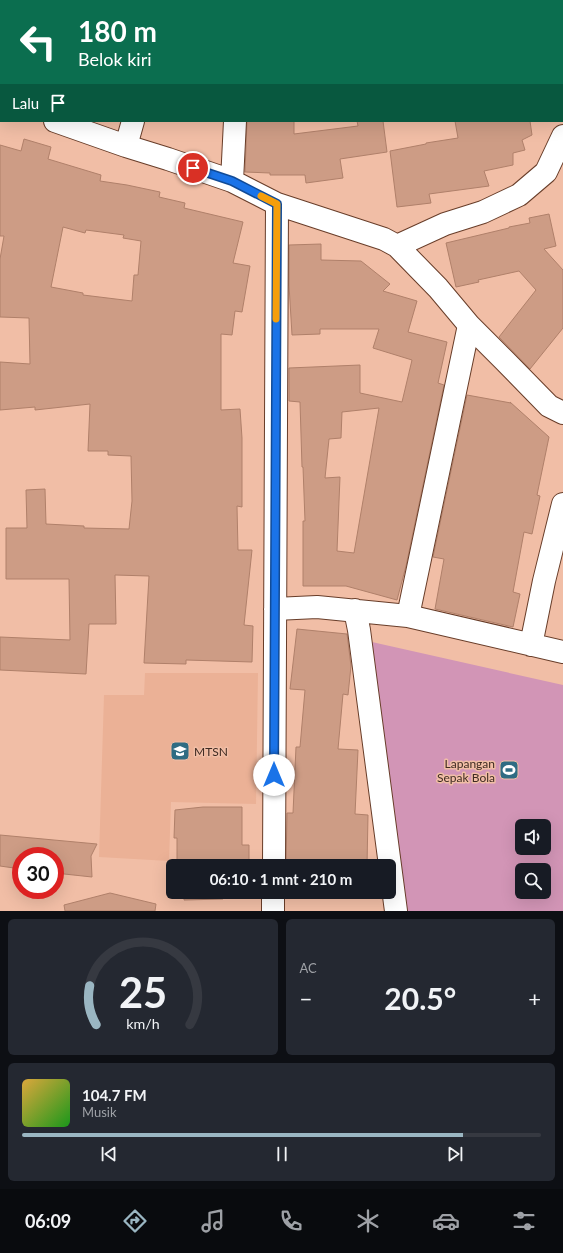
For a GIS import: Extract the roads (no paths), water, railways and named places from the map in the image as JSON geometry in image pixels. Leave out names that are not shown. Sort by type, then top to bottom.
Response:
[{"type":"street","points":[[58,122],[232,181],[277,204],[378,237],[397,246],[438,288],[469,325],[549,406],[563,413]]},
{"type":"street","points":[[126,146],[133,122]]},
{"type":"street","points":[[232,181],[235,122]]},
{"type":"street","points":[[397,246],[445,224],[483,212],[519,195],[546,172],[563,136]]},
{"type":"street","points":[[274,859],[277,204]]},
{"type":"street","points":[[408,616],[469,325]]},
{"type":"street","points":[[531,646],[544,581],[563,504]]},
{"type":"street","points":[[275,609],[318,607],[408,616],[531,646],[563,652]]},
{"type":"street","points":[[355,610],[359,630],[396,911]]},
{"type":"street","points":[[273,911],[274,899]]},
{"type":"place","name":"MTSN","points":[[180,751]]},
{"type":"place","name":"Lapangan Sepak Bola","points":[[509,770]]}]
